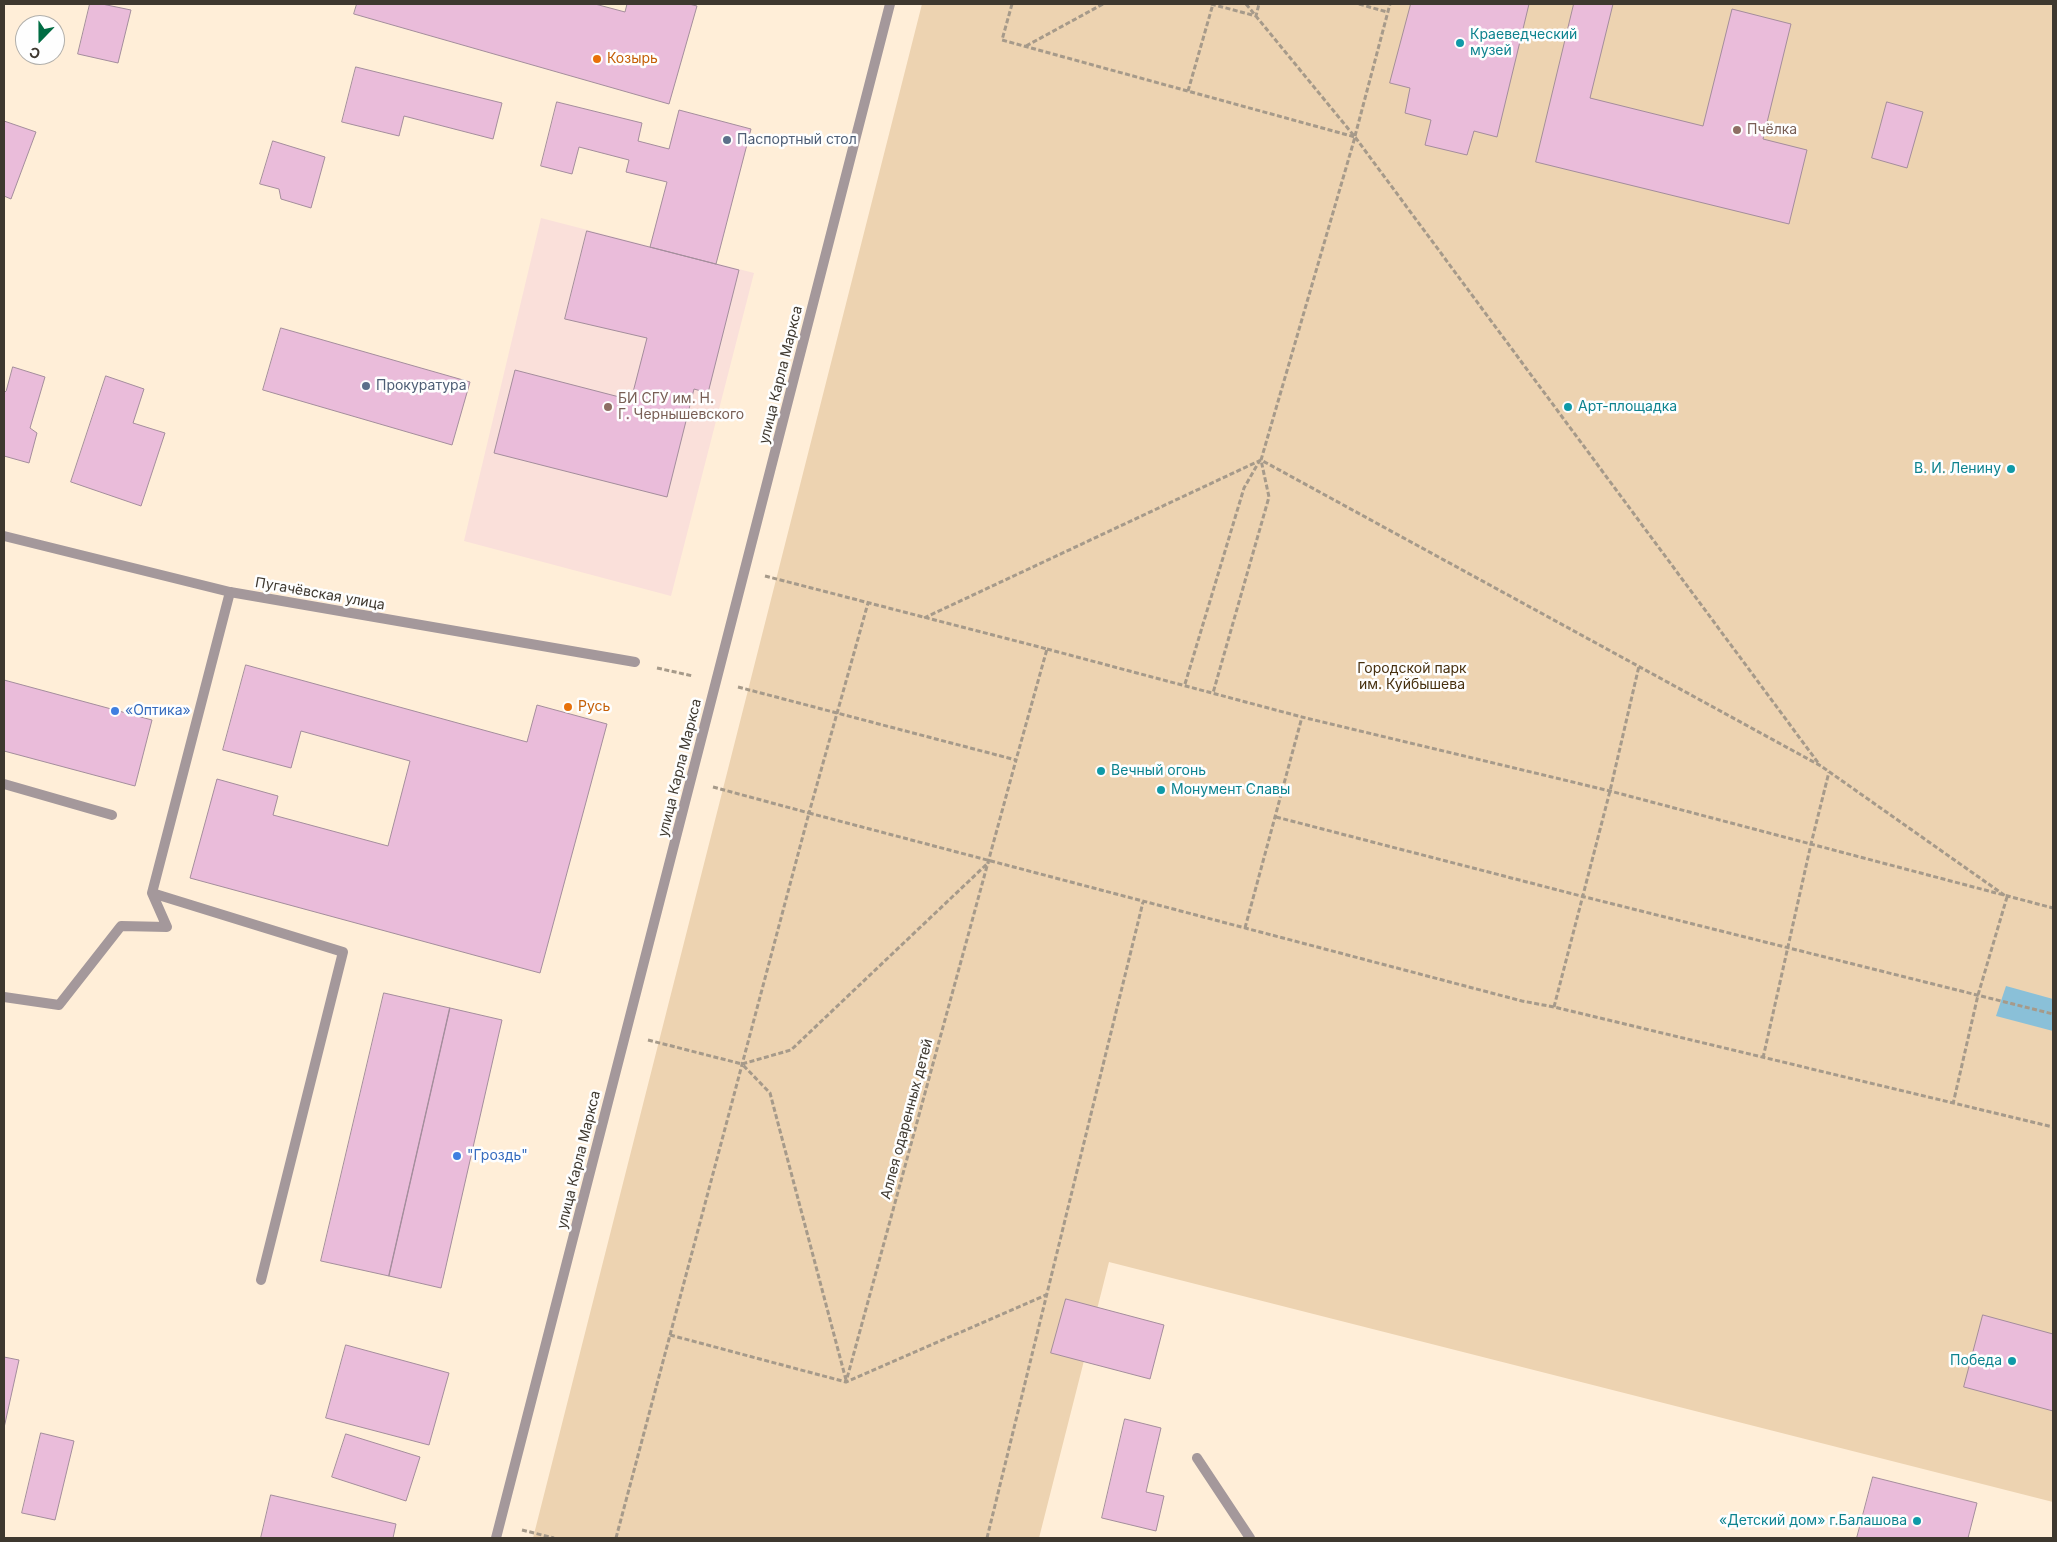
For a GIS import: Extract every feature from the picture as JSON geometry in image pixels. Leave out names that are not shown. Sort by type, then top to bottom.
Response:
[{"type":"street","name":"улица Карла Маркса","points":[[496,1538],[890,4]]},
{"type":"street","name":"Пугачёвская улица","points":[[4,536],[230,592],[635,662]]},
{"type":"street","points":[[4,998],[59,1005],[121,926],[167,927],[152,893],[230,592]]},
{"type":"street","points":[[4,784],[112,815]]},
{"type":"street","points":[[152,893],[342,952],[261,1280]]},
{"type":"street","points":[[1197,1458],[1250,1538]]},
{"type":"path","points":[[1012,4],[1002,40],[1355,137]]},
{"type":"path","points":[[1025,47],[1103,4]]},
{"type":"path","points":[[1188,91],[1212,4],[1256,16]]},
{"type":"path","points":[[1246,4],[1355,137],[1821,766]]},
{"type":"path","points":[[1256,16],[1259,4]]},
{"type":"path","points":[[1359,4],[1387,12]]},
{"type":"path","points":[[1185,684],[1244,488],[1261,460],[1355,137],[1390,4]]},
{"type":"path","points":[[924,618],[1261,460]]},
{"type":"path","points":[[1261,460],[1821,766],[2007,897]]},
{"type":"path","points":[[1213,693],[1269,496],[1261,460]]},
{"type":"path","points":[[745,571],[1185,684],[1302,717],[1610,791],[2053,908]]},
{"type":"path","points":[[616,1538],[809,813],[868,603]]},
{"type":"path","name":"Аллея одаренных детей","points":[[846,1382],[1048,649]]},
{"type":"path","points":[[635,662],[716,681],[1016,760]]},
{"type":"path","points":[[1554,1006],[1581,896],[1610,791],[1639,666]]},
{"type":"path","points":[[1245,928],[1302,717]]},
{"type":"path","points":[[1763,1058],[1829,772]]},
{"type":"path","points":[[690,781],[989,862],[1522,1001],[1554,1006],[2053,1127]]},
{"type":"path","points":[[1276,817],[1581,896],[2053,1014]]},
{"type":"path","points":[[626,1034],[742,1064],[792,1050],[989,862]]},
{"type":"path","points":[[1953,1104],[1978,995],[2007,897]]},
{"type":"path","points":[[987,1538],[1144,902]]},
{"type":"path","points":[[742,1064],[770,1093],[846,1382]]},
{"type":"path","points":[[670,1336],[846,1382],[1047,1295]]},
{"type":"path","points":[[499,1524],[554,1538]]},
{"type":"shaded area","name":"БИ СГУ им. Н. Г. Чернышевского","points":[[541,218],[754,273],[671,596],[464,541]]},
{"type":"green space","name":"Городской парк им. Куйбышева","points":[[922,4],[2053,4],[2053,1502],[1109,1262],[1039,1538],[533,1538]]},
{"type":"water","points":[[2006,986],[2053,999],[2053,1031],[1996,1016]]},
{"type":"building","points":[[90,4],[102,4],[131,10],[118,63],[78,54]]},
{"type":"building","name":"Козырь","points":[[357,4],[595,4],[625,12],[627,4],[689,4],[697,6],[669,104],[354,14]]},
{"type":"building","name":"Краеведческий музей","points":[[1411,4],[1529,4],[1497,137],[1474,131],[1467,155],[1425,145],[1431,120],[1405,113],[1410,88],[1390,83]]},
{"type":"building","points":[[1574,4],[1613,4],[1590,98],[1703,126],[1732,9],[1791,24],[1763,139],[1807,150],[1789,224],[1536,162]]},
{"type":"building","points":[[356,67],[502,103],[493,139],[404,116],[399,136],[342,122]]},
{"type":"building","points":[[557,102],[642,123],[638,141],[669,149],[679,110],[751,129],[716,264],[650,247],[667,182],[626,172],[629,160],[579,147],[572,174],[541,166]]},
{"type":"building","points":[[1887,102],[1923,112],[1907,168],[1872,158]]},
{"type":"building","points":[[4,121],[36,132],[11,199],[4,196]]},
{"type":"building","points":[[273,141],[325,157],[311,208],[281,199],[279,189],[260,184]]},
{"type":"building","points":[[587,231],[739,270],[708,393],[694,389],[667,497],[494,453],[515,370],[631,400],[647,338],[565,319]]},
{"type":"building","name":"Прокуратура","points":[[281,328],[470,382],[452,445],[263,390]]},
{"type":"building","points":[[13,367],[45,377],[30,428],[37,433],[29,463],[4,456],[4,393]]},
{"type":"building","points":[[106,376],[144,389],[133,423],[165,433],[141,506],[71,482]]},
{"type":"building","points":[[246,665],[527,742],[537,705],[607,724],[540,973],[190,878],[217,779],[278,796],[273,815],[388,846],[410,761],[301,731],[291,768],[223,750]]},
{"type":"building","points":[[4,680],[152,720],[135,786],[4,751]]},
{"type":"building","points":[[384,993],[450,1008],[389,1276],[321,1261]]},
{"type":"building","points":[[450,1008],[502,1020],[441,1288],[389,1276]]},
{"type":"building","points":[[1066,1299],[1164,1325],[1150,1379],[1051,1353]]},
{"type":"building","name":"Победа","points":[[1983,1315],[2053,1334],[2053,1411],[1964,1387]]},
{"type":"building","points":[[346,1345],[449,1373],[429,1445],[326,1418]]},
{"type":"building","points":[[4,1357],[19,1360],[4,1428]]},
{"type":"building","points":[[1125,1419],[1161,1428],[1146,1492],[1164,1496],[1156,1531],[1102,1518]]},
{"type":"building","points":[[41,1433],[74,1441],[55,1520],[22,1513]]},
{"type":"building","points":[[346,1434],[420,1457],[406,1501],[332,1477]]},
{"type":"building","name":"«Детский дом» г.Балашова","points":[[1873,1477],[1977,1503],[1968,1538],[1857,1538]]},
{"type":"building","points":[[271,1495],[396,1524],[393,1538],[261,1538]]},
{"type":"place","name":"Краеведческий музей","points":[[1460,43]]},
{"type":"place","name":"Козырь","points":[[597,59]]},
{"type":"place","name":"Пчёлка","points":[[1737,130]]},
{"type":"place","name":"Паспортный стол","points":[[727,140]]},
{"type":"place","name":"Прокуратура","points":[[366,386]]},
{"type":"place","name":"БИ СГУ им. Н. Г. Чернышевского","points":[[608,407]]},
{"type":"place","name":"Арт-площадка","points":[[1568,407]]},
{"type":"place","name":"В. И. Ленину","points":[[2011,469]]},
{"type":"place","name":"Русь","points":[[568,707]]},
{"type":"place","name":"«Оптика»","points":[[115,711]]},
{"type":"place","name":"Вечный огонь","points":[[1101,771]]},
{"type":"place","name":"Монумент Славы","points":[[1161,790]]},
{"type":"place","name":"\"Гроздь\"","points":[[457,1156]]},
{"type":"place","name":"Победа","points":[[2012,1361]]},
{"type":"place","name":"«Детский дом» г.Балашова","points":[[1917,1521]]}]
